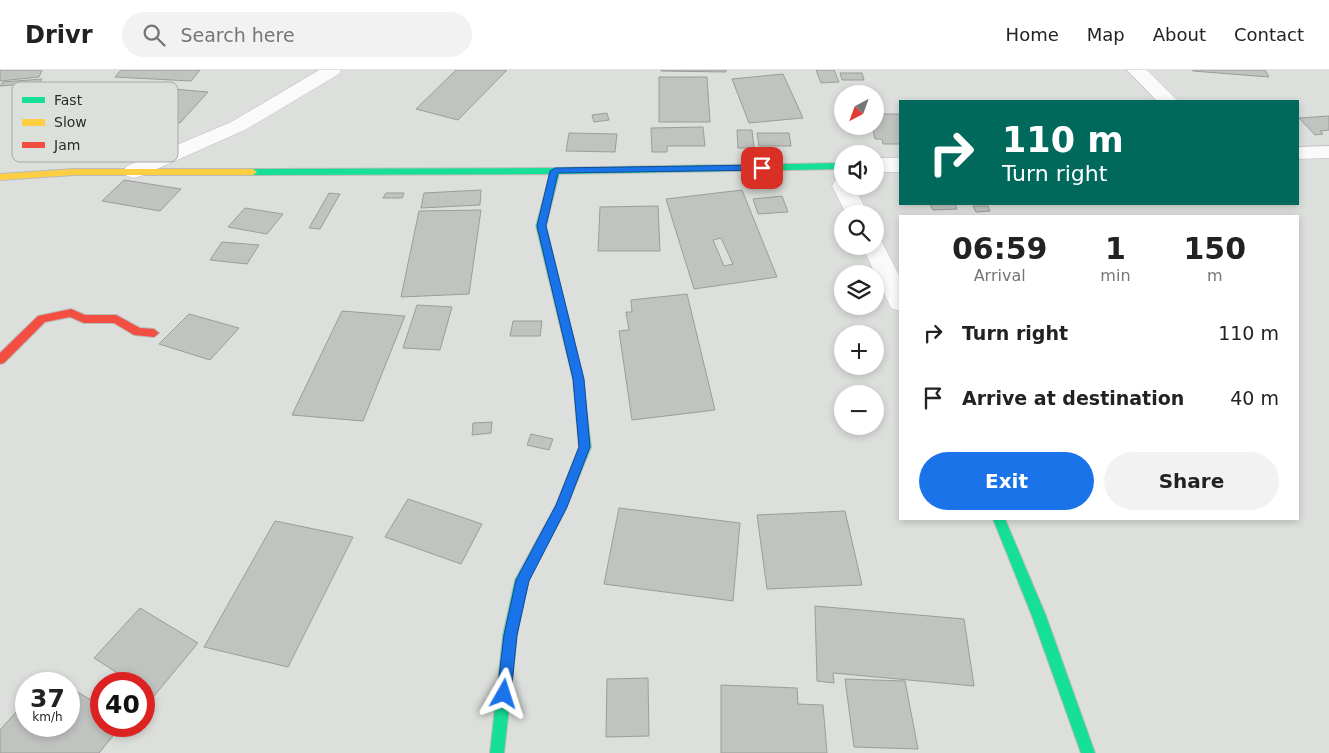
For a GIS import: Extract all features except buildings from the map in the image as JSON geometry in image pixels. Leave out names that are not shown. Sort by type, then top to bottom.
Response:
[{"type":"street","points":[[178,152],[238,126],[332,70]]},
{"type":"street","points":[[1136,70],[1167,100]]},
{"type":"street","points":[[1299,153],[1329,152]]},
{"type":"street","points":[[134,171],[155,162]]},
{"type":"street","points":[[884,166],[899,165]]},
{"type":"street","points":[[0,177],[74,172],[134,171],[555,171],[834,166]]},
{"type":"street","points":[[497,753],[510,635],[522,580],[561,507],[584,447],[578,379],[542,226],[555,171]]},
{"type":"street","points":[[878,255],[899,300]]},
{"type":"street","points":[[0,360],[42,319],[71,313],[80,319],[95,321],[116,319],[141,334],[154,333]]},
{"type":"street","points":[[999,520],[1039,616],[1088,753]]},
{"type":"traffic: fast","points":[[253,172],[555,171],[834,166]]},
{"type":"traffic: fast","points":[[497,753],[510,635],[522,580],[561,507],[585,447],[578,379],[541,226],[555,171]]},
{"type":"traffic: fast","points":[[999,520],[1039,616],[1088,753]]},
{"type":"traffic: slow","points":[[0,177],[74,172],[253,172]]},
{"type":"traffic: jam","points":[[0,360],[42,319],[71,313],[84,319],[116,319],[138,332],[154,333]]},
{"type":"route","points":[[504,694],[510,635],[522,580],[561,507],[584,447],[578,379],[542,226],[555,171],[762,168]]}]
